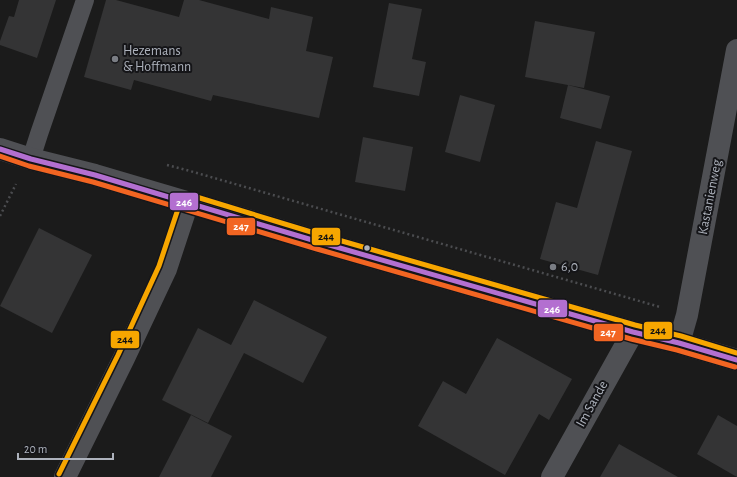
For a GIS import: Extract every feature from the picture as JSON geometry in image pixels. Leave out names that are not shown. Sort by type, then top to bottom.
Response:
[{"type":"street","name":"Kastanienweg","points":[[679,343],[687,315],[737,50]]},
{"type":"street","points":[[0,149],[96,175],[319,242],[633,332],[679,343],[737,360]]},
{"type":"street","points":[[65,477],[166,269],[188,202]]},
{"type":"street","name":"Im Sande","points":[[552,477],[633,332]]},
{"type":"lane","points":[[29,158],[39,134],[85,0]]},
{"type":"path","points":[[0,216],[29,158]]},
{"type":"path","points":[[160,163],[687,315]]},
{"type":"building","points":[[19,0],[56,0],[37,58],[0,45],[9,16],[14,17]]},
{"type":"building","points":[[106,0],[116,0],[179,17],[184,0],[199,0],[269,19],[271,7],[313,17],[306,51],[333,57],[319,118],[213,95],[211,101],[134,80],[131,90],[84,77]]},
{"type":"building","points":[[389,3],[422,9],[412,59],[426,62],[419,96],[373,87]]},
{"type":"building","points":[[535,21],[595,32],[584,88],[525,77]]},
{"type":"building","points":[[568,85],[610,96],[601,129],[560,118]]},
{"type":"building","points":[[460,95],[495,105],[480,162],[445,152]]},
{"type":"building","points":[[363,137],[413,147],[405,191],[355,182]]},
{"type":"building","points":[[596,141],[632,151],[598,275],[540,259],[556,202],[577,208]]},
{"type":"building","points":[[39,228],[92,255],[52,333],[0,306]]},
{"type":"building","points":[[254,300],[327,337],[303,383],[244,353],[208,423],[162,400],[198,328],[231,345]]},
{"type":"building","points":[[497,338],[572,379],[549,420],[539,414],[505,475],[418,426],[443,381],[466,394]]},
{"type":"building","points":[[191,415],[232,436],[211,477],[159,477]]},
{"type":"building","points":[[718,415],[737,426],[737,477],[697,454]]},
{"type":"building","points":[[619,444],[678,477],[600,477]]},
{"type":"transit line","name":"246","points":[[0,149],[31,159],[95,175],[319,242],[633,332],[679,343],[737,360]]},
{"type":"transit line","name":"247","points":[[0,156],[29,166],[93,182],[317,249],[631,339],[677,350],[735,367]]},
{"type":"transit line","name":"244","points":[[190,195],[321,235],[737,353]]},
{"type":"transit line","name":"244","points":[[59,474],[118,355],[159,266],[181,200]]},
{"type":"place","name":"Hezemans & Hoffmann","points":[[115,59]]},
{"type":"place","name":"6,0","points":[[553,267]]}]
